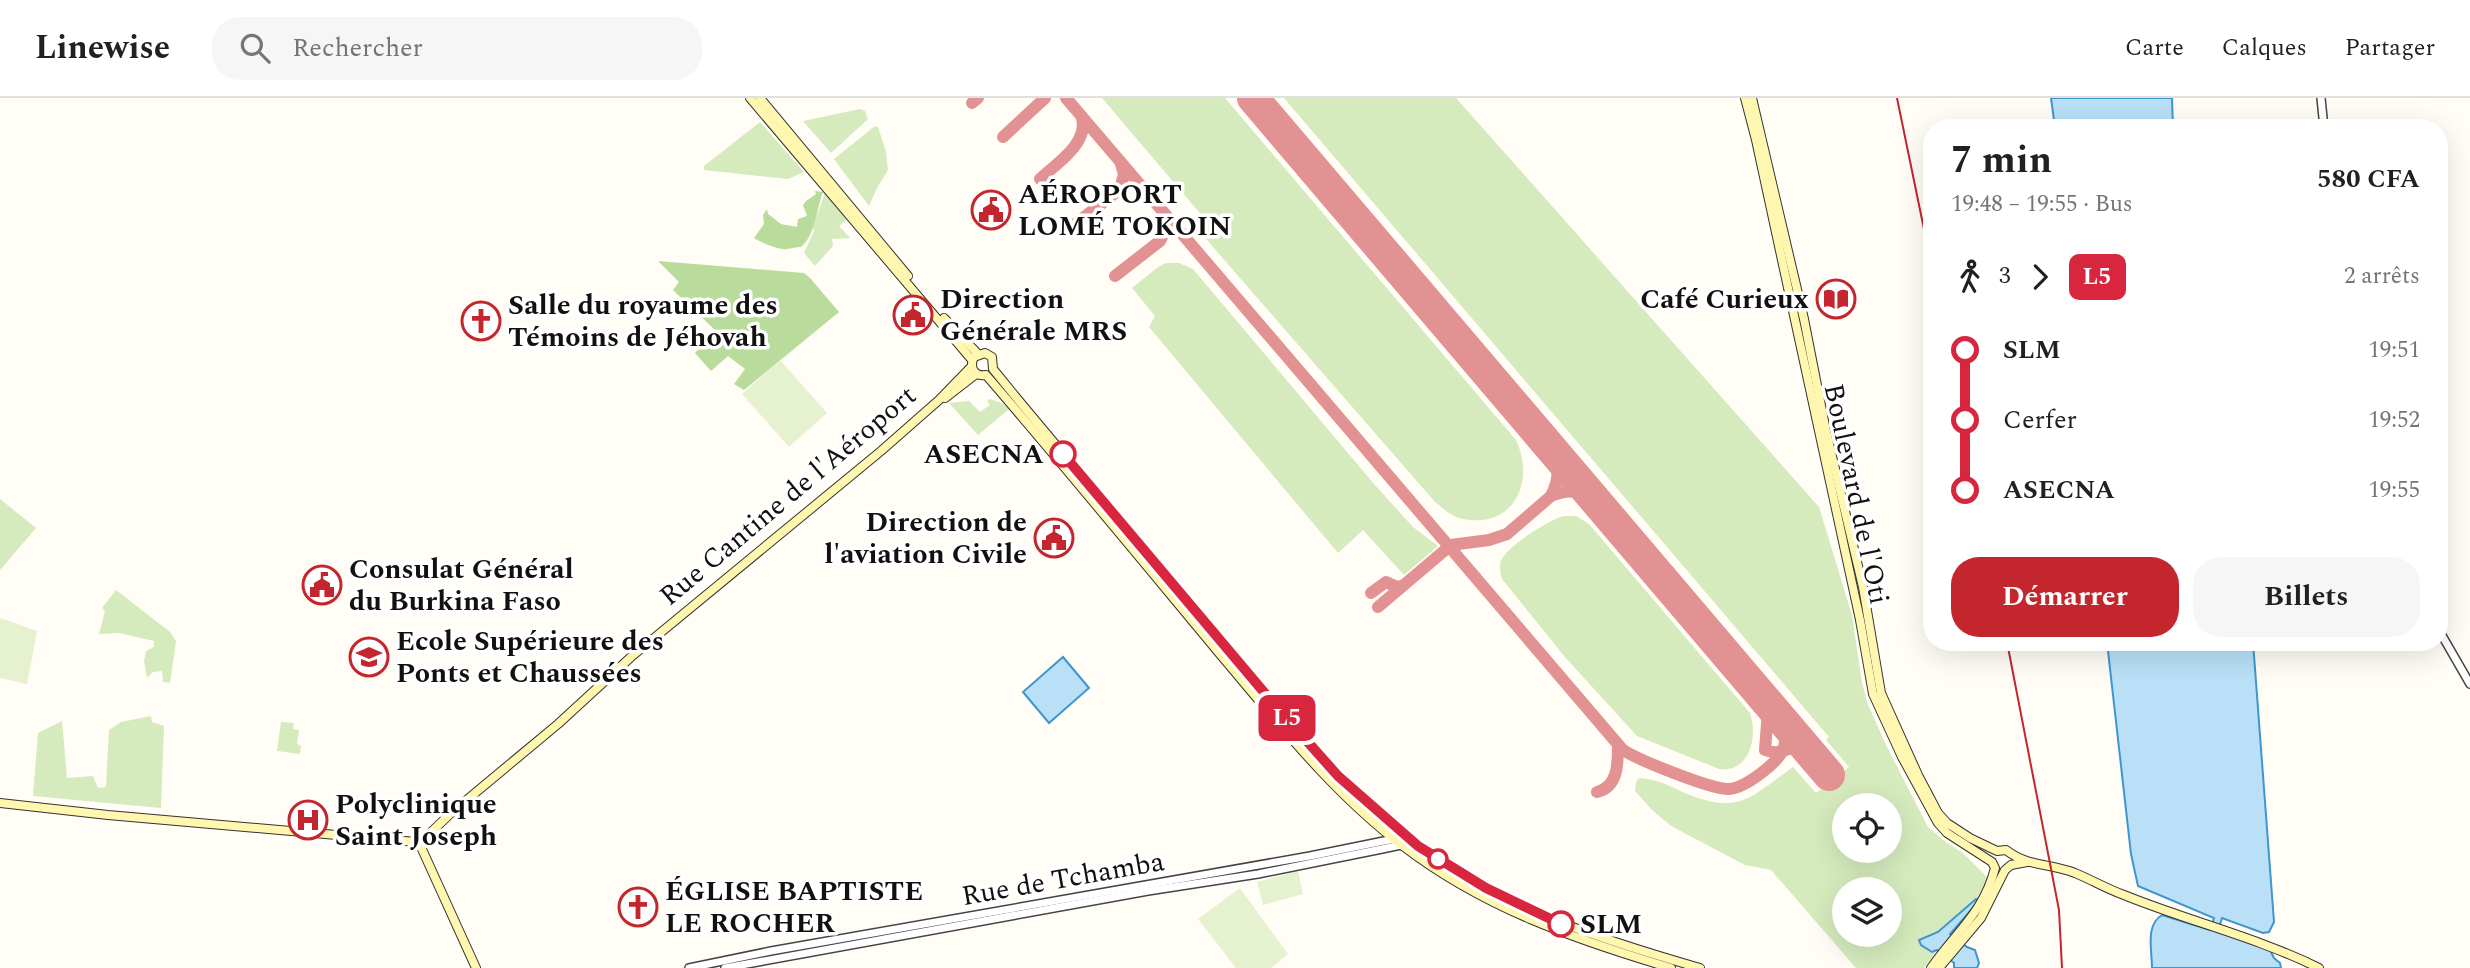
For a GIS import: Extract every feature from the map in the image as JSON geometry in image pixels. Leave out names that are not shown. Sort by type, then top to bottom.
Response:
[{"type":"main road","points":[[750,98],[974,363],[989,372],[1267,710],[1320,769],[1433,867],[1496,904],[1584,942],[1671,968]]},
{"type":"main road","points":[[760,98],[933,307],[974,363]]},
{"type":"main road","name":"Boulevard de l'Oti","points":[[1745,98],[1852,582],[1873,694],[1902,757],[1938,823],[1955,839],[1993,865]]},
{"type":"main road","name":"Boulevard de l'Oti","points":[[1752,98],[1866,602],[1881,693],[1938,813],[1962,833],[1997,851],[2006,850],[2009,864]]},
{"type":"main road","points":[[974,363],[985,353],[992,358],[989,372]]},
{"type":"main road","name":"Rue Cantine de l'Aéroport","points":[[422,843],[444,820],[558,724],[631,657],[817,505],[939,400],[974,363]]},
{"type":"main road","points":[[0,803],[422,843],[478,968]]},
{"type":"main road","points":[[1399,839],[1410,839],[1468,878],[1569,927],[1700,968]]},
{"type":"main road","points":[[1980,915],[1988,891],[1992,856],[1997,851]]},
{"type":"main road","points":[[1993,865],[2026,862],[2057,867],[2123,895],[2266,944],[2319,968]]},
{"type":"main road","points":[[1934,968],[1980,915],[2009,864]]},
{"type":"street","points":[[2321,98],[2323,119]]},
{"type":"street","points":[[2448,646],[2470,684]]},
{"type":"street","name":"Rue de Tchamba","points":[[689,968],[1399,839]]},
{"type":"street","name":"Rue de Tchamba","points":[[725,968],[1148,891],[1258,874],[1399,839]]},
{"type":"green space","points":[[1102,98],[1225,98],[1516,440],[1522,456],[1523,471],[1516,499],[1507,509],[1495,517],[1463,519],[1452,515],[1435,502],[1200,232],[1204,218]]},
{"type":"green space","points":[[1284,98],[1456,98],[1819,507],[1852,615],[1868,705],[1887,747],[1928,827],[1964,854],[1988,878],[1981,901],[1938,932],[1926,936],[1937,950],[1924,968],[1856,968],[1838,947],[1902,947],[1902,877],[1832,877],[1832,940],[1771,870],[1745,865],[1671,826],[1635,791],[1639,778],[1663,783],[1703,800],[1732,803],[1755,794],[1793,767],[1816,793],[1849,767],[1826,740],[1829,737]]},
{"type":"green space","points":[[860,109],[865,111],[868,119],[831,153],[803,121]]},
{"type":"green space","points":[[760,122],[804,172],[788,179],[704,170],[704,166]]},
{"type":"green space","points":[[875,126],[878,127],[886,151],[888,170],[869,206],[834,159]]},
{"type":"green space","points":[[815,191],[823,192],[813,229],[801,247],[780,249],[754,238],[764,224],[763,215],[767,209],[768,214],[781,224],[797,227],[798,219],[807,216],[803,205],[816,194]]},
{"type":"green space","points":[[825,193],[830,193],[850,217],[839,226],[850,238],[832,239],[833,246],[815,266],[804,253],[814,231]]},
{"type":"green space","points":[[658,261],[804,273],[839,312],[744,390],[734,384],[745,369],[728,356],[711,371],[695,353],[715,330],[673,290],[679,282]]},
{"type":"green space","points":[[1166,263],[1179,263],[1193,269],[1374,484],[1413,527],[1438,546],[1404,575],[1363,530],[1338,553],[1149,327],[1155,316],[1132,288]]},
{"type":"green space","points":[[780,360],[827,413],[789,447],[742,394]]},
{"type":"green space","points":[[990,399],[1009,409],[978,435],[949,403],[969,401],[980,412],[990,405],[987,401]]},
{"type":"green space","points":[[0,499],[36,528],[0,570]]},
{"type":"green space","points":[[1564,516],[1576,516],[1589,524],[1750,713],[1752,742],[1745,759],[1738,765],[1730,769],[1719,769],[1637,736],[1564,656],[1502,579],[1500,562],[1507,552],[1531,533]]},
{"type":"green space","points":[[116,590],[170,632],[176,641],[170,683],[163,682],[162,671],[153,672],[147,678],[144,661],[146,651],[154,647],[154,641],[119,633],[99,634],[105,611],[102,608]]},
{"type":"green space","points":[[0,618],[37,631],[27,684],[0,678]]},
{"type":"green space","points":[[151,716],[152,722],[164,726],[161,808],[33,796],[38,733],[62,721],[67,778],[93,776],[98,788],[106,787],[109,730],[121,722]]},
{"type":"green space","points":[[281,722],[294,723],[293,729],[299,730],[297,744],[301,746],[300,754],[277,751]]},
{"type":"green space","points":[[1298,871],[1303,894],[1263,905],[1257,882]]},
{"type":"green space","points":[[1240,888],[1288,954],[1271,968],[1236,968],[1198,919]]},
{"type":"water","points":[[2051,98],[2172,98],[2173,119],[2054,119]]},
{"type":"water","points":[[2108,651],[2254,651],[2274,922],[2269,932],[2263,933],[2222,918],[2218,931],[2270,950],[2281,968],[2152,968],[2151,931],[2157,919],[2162,915],[2210,930],[2214,918],[2138,886],[2131,854]]},
{"type":"water","points":[[1063,657],[1089,688],[1049,723],[1023,692]]},
{"type":"water","points":[[1976,899],[1979,901],[1950,934],[1975,950],[1979,963],[1977,968],[1954,968],[1954,963],[1937,950],[1932,952],[1921,945],[1919,940],[1938,932]]},
{"type":"taxiway","points":[[972,103],[978,98]]},
{"type":"taxiway","points":[[1003,137],[1045,98]]},
{"type":"taxiway","points":[[1066,98],[1622,749],[1642,760],[1707,785],[1736,788],[1769,767],[1781,753],[1785,735],[1779,715]]},
{"type":"taxiway","points":[[1040,179],[1076,144],[1081,136],[1082,118]]},
{"type":"taxiway","points":[[1073,226],[1120,189],[1124,174],[1121,164]]},
{"type":"taxiway","points":[[1115,276],[1160,241],[1165,231],[1164,215]]},
{"type":"taxiway","points":[[1544,441],[1556,461],[1558,474],[1551,496],[1579,492],[1602,507]]},
{"type":"taxiway","points":[[1378,607],[1451,545],[1489,540],[1507,534],[1551,496]]},
{"type":"taxiway","points":[[1371,593],[1386,582],[1397,587],[1402,586]]},
{"type":"taxiway","points":[[1762,695],[1768,711],[1765,750],[1775,752],[1789,749],[1797,737]]},
{"type":"taxiway","points":[[1597,792],[1613,780],[1617,767],[1618,745]]},
{"type":"runway","points":[[1253,98],[1829,775]]},
{"type":"railway","points":[[1897,98],[1923,224]]},
{"type":"railway","points":[[2009,651],[2059,910],[2062,968]]},
{"type":"bus line","name":"L5","points":[[1063,454],[1338,776],[1418,846],[1486,888],[1561,924]]},
{"type":"place","name":"AÉROPORT LOMÉ TOKOIN","points":[[991,210]]},
{"type":"place","name":"Café Curieux","points":[[1836,299]]},
{"type":"place","name":"Direction Générale MRS","points":[[913,315]]},
{"type":"place","name":"Salle du royaume des Témoins de Jéhovah","points":[[481,321]]},
{"type":"place","name":"ASECNA","points":[[1063,454]]},
{"type":"place","name":"Direction de l'aviation Civile","points":[[1054,538]]},
{"type":"place","name":"Consulat Général du Burkina Faso","points":[[322,585]]},
{"type":"place","name":"Ecole Supérieure des Ponts et Chaussées","points":[[369,657]]},
{"type":"place","name":"Polyclinique Saint Joseph","points":[[308,820]]},
{"type":"place","name":"ÉGLISE BAPTISTE LE ROCHER","points":[[638,907]]},
{"type":"place","name":"SLM","points":[[1561,924]]}]
